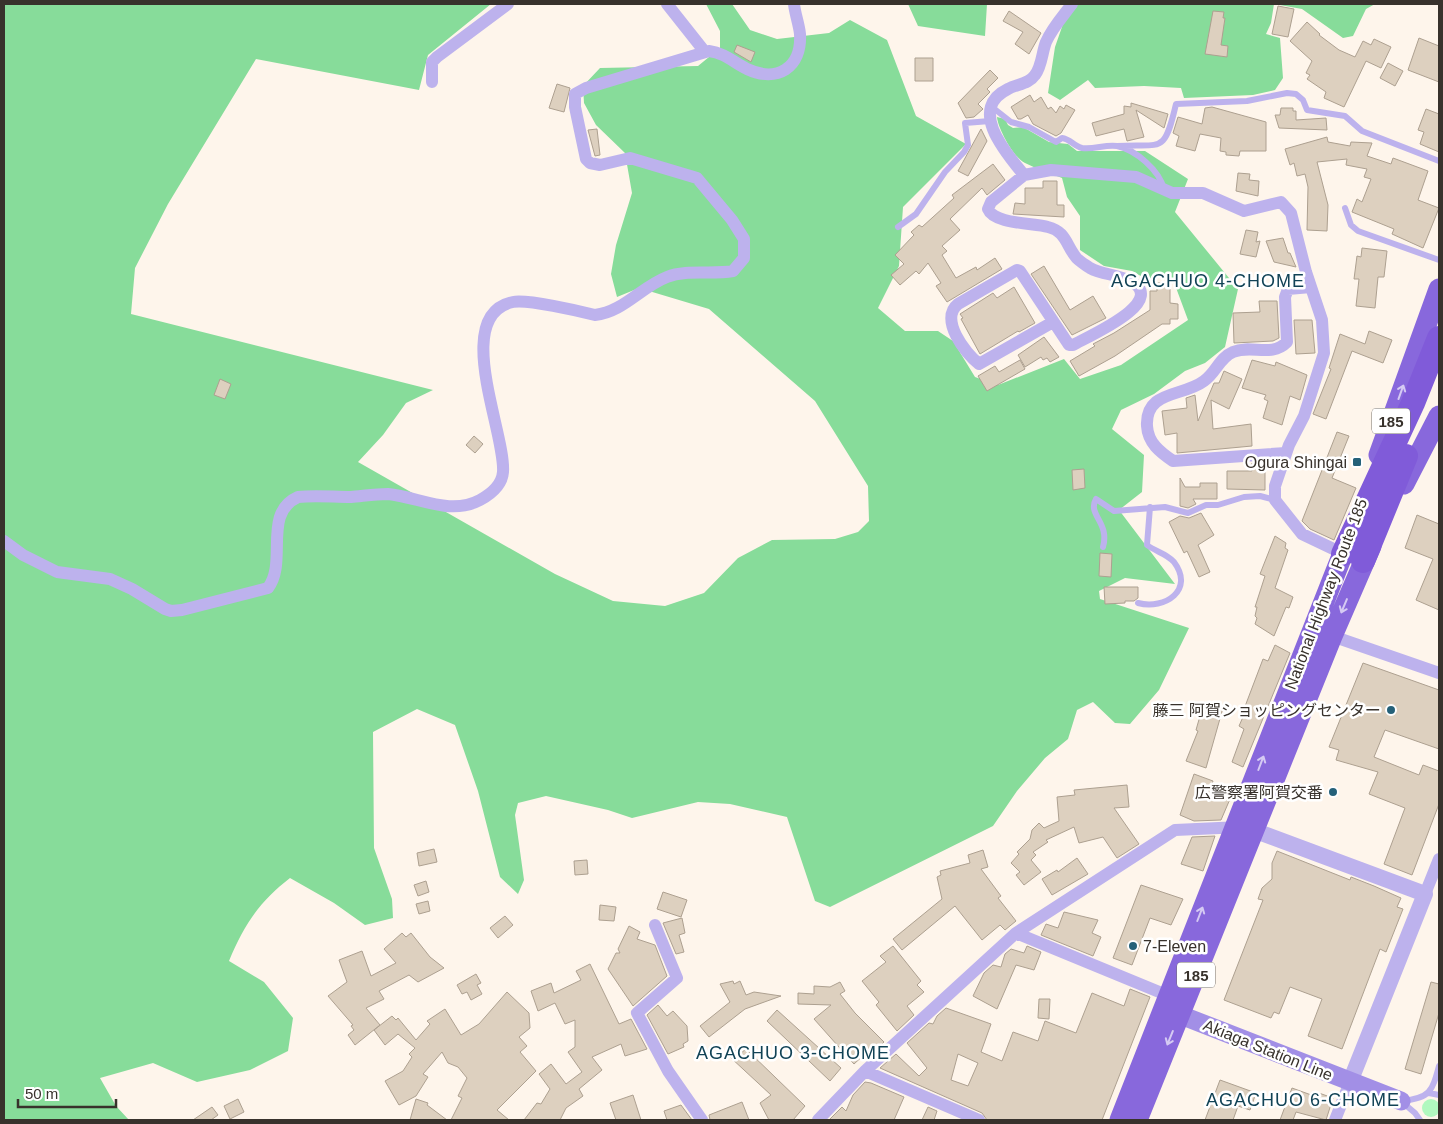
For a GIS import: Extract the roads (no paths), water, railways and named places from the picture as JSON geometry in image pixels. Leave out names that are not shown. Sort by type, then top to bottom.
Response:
[{"type":"highway","name":"National Highway Route 185","points":[[1245,828],[1332,636],[1353,557],[1439,289]]},
{"type":"highway","points":[[1353,557],[1439,338]]},
{"type":"highway","points":[[1353,557],[1439,373]]},
{"type":"highway","name":"National Highway Route 185","points":[[1120,1120],[1171,1006],[1245,828],[1353,557],[1439,416]]},
{"type":"highway","name":"National Highway Route 185","points":[[1137,1120],[1171,1006]]},
{"type":"main road","name":"Akiaga Station Line","points":[[1171,1006],[1350,1082],[1401,1101]]},
{"type":"street","points":[[432,82],[432,62],[508,4]]},
{"type":"street","points":[[667,4],[705,52]]},
{"type":"street","points":[[4,541],[23,554],[57,572],[110,579],[165,609],[182,610],[268,588],[275,576],[279,519],[286,506],[298,497],[388,494],[429,504],[454,506],[469,505],[489,494],[496,489],[503,472],[484,362],[485,335],[492,314],[506,304],[522,301],[595,315],[605,314],[628,301],[638,292],[668,276],[733,271],[744,258],[744,239],[732,220],[697,178],[630,158],[594,164],[586,159],[575,107],[575,94],[586,88],[622,79],[705,52],[721,53],[747,69],[757,72],[775,74],[785,72],[794,62],[800,45],[794,4]]},
{"type":"street","points":[[1024,175],[1006,153],[990,121],[991,106],[1002,93],[1030,80],[1036,74],[1047,40],[1072,4]]},
{"type":"street","points":[[1053,322],[979,364],[959,339],[950,317],[953,308],[958,304],[1017,270],[1069,345],[1073,345],[1131,312],[1140,303],[1142,294],[1139,287],[1130,280],[1091,269],[1076,258],[1064,236],[1056,230],[1000,218],[990,213],[988,208],[991,202],[1024,175],[1051,170],[1096,172],[1136,177],[1172,192],[1203,193],[1244,211],[1281,202],[1291,213],[1322,320],[1324,352],[1304,416],[1286,453],[1275,486],[1275,500],[1302,534],[1353,557]]},
{"type":"street","points":[[1286,453],[1173,461],[1159,452],[1152,442],[1147,430],[1146,416],[1153,404],[1161,399],[1205,381],[1224,357],[1235,351],[1271,351],[1282,348],[1287,342],[1285,297],[1288,289],[1311,287]]},
{"type":"street","points":[[1332,636],[1439,673]]},
{"type":"street","points":[[818,1120],[866,1071],[1016,932],[1175,830],[1245,828],[1425,894]]},
{"type":"street","points":[[1335,1120],[1439,858]]},
{"type":"street","points":[[656,925],[677,978],[637,1013],[668,1071],[702,1120]]},
{"type":"street","points":[[1016,932],[1171,1006]]},
{"type":"street","points":[[866,1071],[960,1117],[979,1120]]},
{"type":"lane","points":[[991,106],[1011,122],[1029,127],[1056,142],[1062,138],[1069,139],[1082,148],[1150,147],[1160,144],[1169,131],[1176,104],[1247,101],[1287,93],[1296,94],[1303,100],[1307,110],[1345,116],[1362,131],[1439,162]]},
{"type":"lane","points":[[898,227],[916,214],[945,172],[964,152],[968,145],[965,123],[990,121]]},
{"type":"lane","points":[[1117,146],[1138,155],[1162,180],[1164,189]]},
{"type":"lane","points":[[1344,208],[1351,226],[1358,231],[1439,260]]},
{"type":"lane","points":[[1104,548],[1105,529],[1094,513],[1093,504],[1096,499],[1114,512],[1165,507],[1188,513],[1206,505],[1218,505],[1244,498],[1260,496],[1275,500]]},
{"type":"lane","points":[[1138,603],[1155,604],[1170,599],[1178,593],[1181,583],[1175,563],[1166,554],[1147,545],[1150,507]]},
{"type":"lane","points":[[1401,1101],[1422,1098],[1429,1093],[1439,1066]]},
{"type":"lane","points":[[1429,1093],[1439,1095]]},
{"type":"lane","points":[[1401,1101],[1420,1120]]},
{"type":"place","name":"Ogura Shingai","points":[[1357,462]]},
{"type":"place","name":"藤三 阿賀ショッピングセンター","points":[[1391,710]]},
{"type":"place","name":"広警察署阿賀交番","points":[[1333,792]]},
{"type":"place","name":"7-Eleven","points":[[1133,946]]},
{"type":"district","name":"AGACHUO 4-CHOME","points":[[1208,281]]},
{"type":"district","name":"AGACHUO 3-CHOME","points":[[793,1053]]},
{"type":"district","name":"AGACHUO 6-CHOME","points":[[1303,1100]]}]
